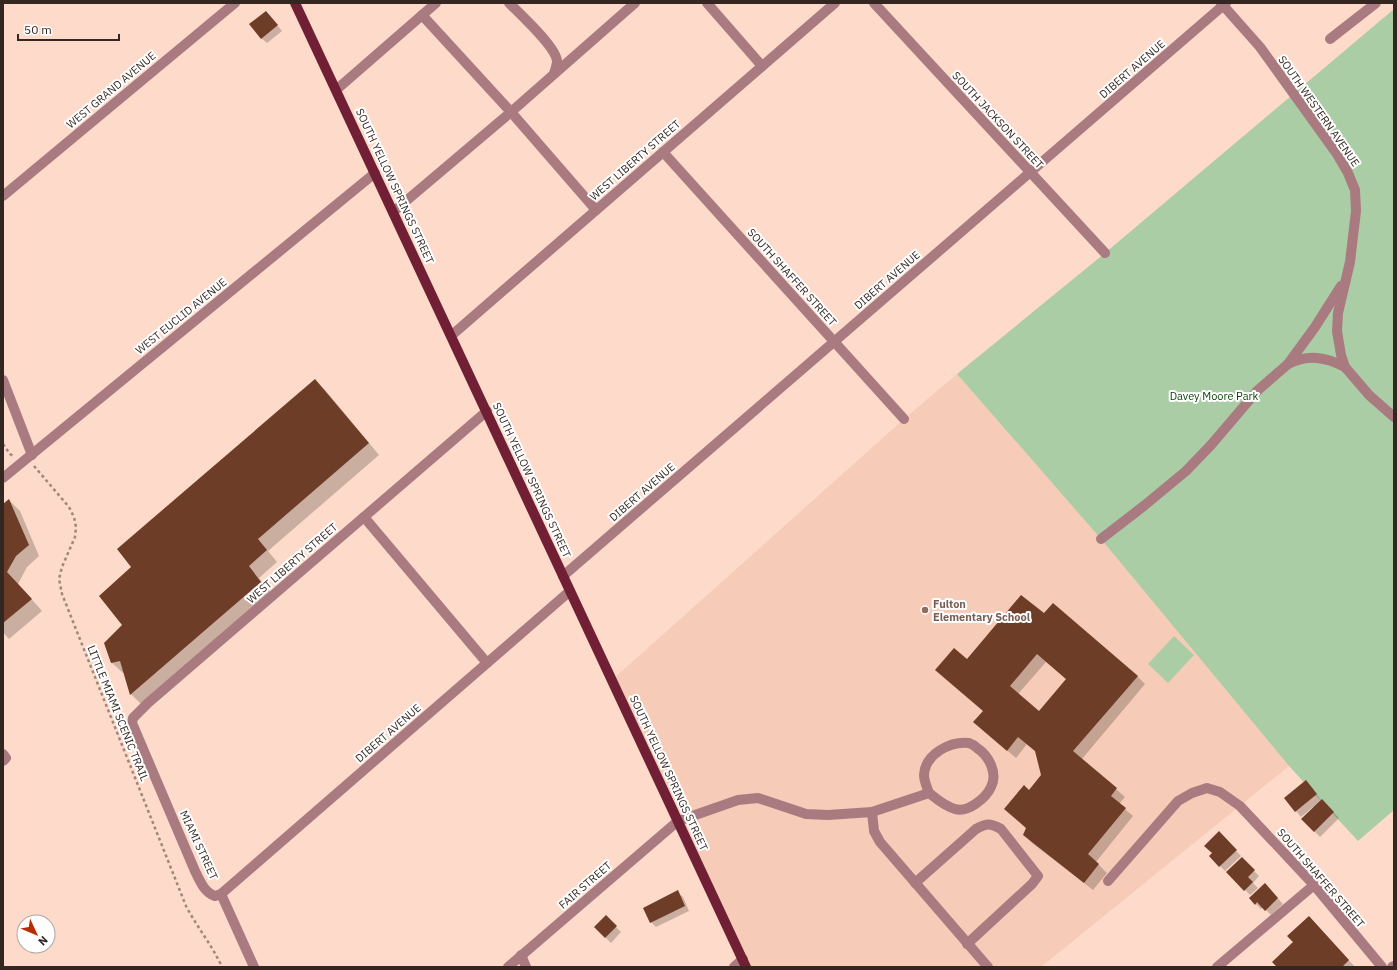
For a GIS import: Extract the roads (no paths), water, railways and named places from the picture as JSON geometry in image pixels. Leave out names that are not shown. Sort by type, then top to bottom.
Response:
[{"type":"main road","name":"SOUTH YELLOW SPRINGS STREET","points":[[296,3],[745,963]]},
{"type":"street","name":"WEST GRAND AVENUE","points":[[3,196],[235,3]]},
{"type":"street","points":[[336,90],[436,3]]},
{"type":"street","points":[[509,3],[554,53],[557,62],[554,74]]},
{"type":"street","points":[[393,212],[511,112],[635,3]]},
{"type":"street","points":[[707,3],[762,66]]},
{"type":"street","name":"WEST LIBERTY STREET","points":[[452,335],[835,3]]},
{"type":"street","name":"SOUTH JACKSON STREET","points":[[874,3],[1105,253]]},
{"type":"street","points":[[1330,39],[1376,3]]},
{"type":"street","name":"DIBERT AVENUE","points":[[564,576],[1224,4]]},
{"type":"street","name":"SOUTH WESTERN AVENUE","points":[[1224,4],[1260,47],[1337,154],[1348,173],[1355,190],[1356,211],[1350,262],[1338,313],[1337,331],[1341,355],[1345,367],[1369,395],[1394,417]]},
{"type":"street","points":[[422,15],[511,112],[596,210]]},
{"type":"street","name":"SOUTH SHAFFER STREET","points":[[663,152],[904,419]]},
{"type":"street","name":"WEST EUCLID AVENUE","points":[[3,478],[375,173]]},
{"type":"street","points":[[1101,539],[1186,471],[1211,445],[1257,391],[1288,364],[1315,327],[1346,277]]},
{"type":"street","points":[[1288,364],[1298,359],[1312,358],[1334,361],[1345,367]]},
{"type":"street","points":[[3,380],[32,455]]},
{"type":"street","name":"WEST LIBERTY STREET","points":[[141,743],[132,722],[133,718],[148,703],[487,411]]},
{"type":"street","points":[[364,517],[488,663]]},
{"type":"street","name":"DIBERT AVENUE","points":[[222,894],[570,591]]},
{"type":"street","name":"MIAMI STREET","points":[[141,743],[203,887],[210,894],[215,896],[222,894],[254,967]]},
{"type":"street","points":[[971,743],[984,752],[992,765],[994,781],[988,794],[973,806],[956,810],[943,804],[929,793],[924,776],[929,760],[939,750],[954,744],[971,743]]},
{"type":"street","name":"SOUTH SHAFFER STREET","points":[[1108,881],[1178,801],[1192,793],[1207,788],[1220,792],[1240,806],[1314,884],[1382,967]]},
{"type":"street","points":[[678,820],[738,800],[758,798],[806,814],[828,815],[872,812],[929,793]]},
{"type":"street","points":[[872,812],[874,831],[880,842],[988,967]]},
{"type":"street","name":"FAIR STREET","points":[[508,967],[678,820]]},
{"type":"street","points":[[914,883],[976,829],[986,824],[994,825],[1001,829],[1038,876],[1032,884],[967,944]]},
{"type":"street","points":[[1217,967],[1314,884]]},
{"type":"street","points":[[521,955],[526,967]]},
{"type":"street","points":[[734,967],[745,963]]},
{"type":"place","name":"Fulton Elementary School","points":[[925,610]]},
{"type":"park label","name":"Davey Moore Park","points":[[1214,396]]}]
